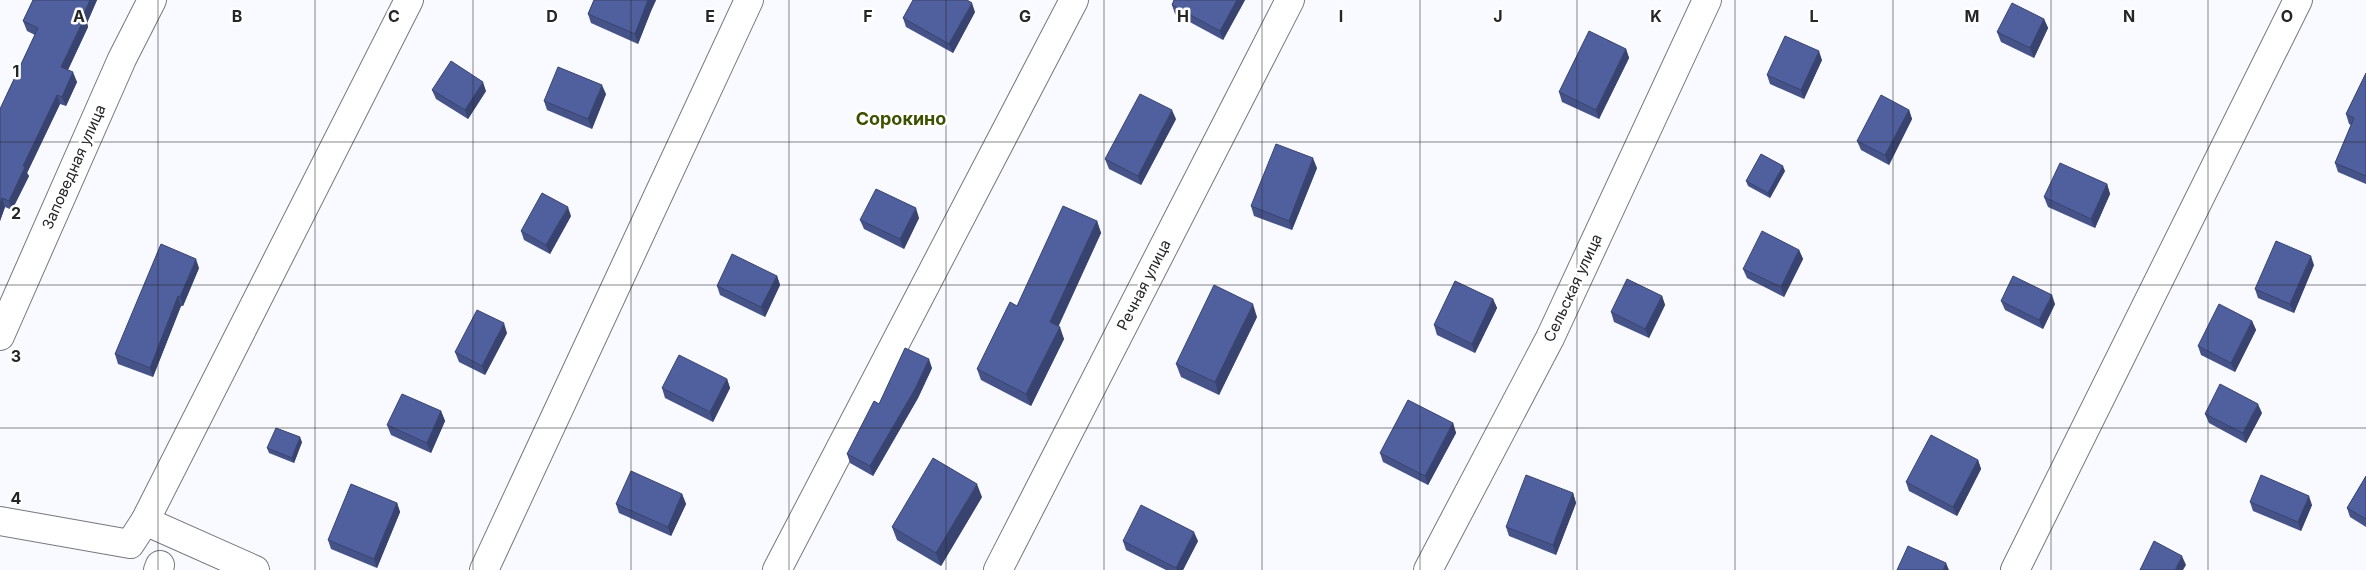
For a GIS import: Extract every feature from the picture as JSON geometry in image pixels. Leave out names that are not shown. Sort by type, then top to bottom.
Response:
[{"type":"street","name":"Заповедная улица","points":[[0,336],[122,59],[152,0]]},
{"type":"street","points":[[0,521],[130,544],[145,521],[409,0]]},
{"type":"street","points":[[484,570],[748,0]]},
{"type":"street","points":[[777,570],[1074,0]]},
{"type":"street","name":"Речная улица","points":[[998,570],[1290,0]]},
{"type":"street","name":"Сельская улица","points":[[1428,570],[1550,338],[1707,0]]},
{"type":"street","points":[[2015,570],[2298,0]]},
{"type":"street","points":[[145,521],[255,570]]},
{"type":"building","points":[[33,0],[90,0],[83,16],[85,17],[61,67],[73,72],[62,97],[57,95],[23,166],[25,167],[9,201],[2,198],[0,203],[0,109],[38,28],[23,21]]},
{"type":"building","points":[[594,0],[648,0],[635,34],[588,14]]},
{"type":"building","points":[[913,0],[967,0],[972,3],[949,44],[903,18]]},
{"type":"building","points":[[1174,0],[1237,0],[1220,31],[1172,5]]},
{"type":"building","points":[[2012,3],[2044,19],[2030,48],[1997,32]]},
{"type":"building","points":[[1589,31],[1626,49],[1596,110],[1559,92]]},
{"type":"building","points":[[1785,36],[1819,51],[1801,90],[1767,75]]},
{"type":"building","points":[[451,61],[483,82],[465,110],[432,90]]},
{"type":"building","points":[[558,67],[602,85],[588,119],[544,101]]},
{"type":"building","points":[[2366,73],[2366,176],[2335,163],[2354,118],[2346,114]]},
{"type":"building","points":[[1140,94],[1172,110],[1138,176],[1105,159]]},
{"type":"building","points":[[1881,95],[1909,110],[1885,155],[1857,141]]},
{"type":"building","points":[[1276,144],[1313,158],[1289,221],[1251,206]]},
{"type":"building","points":[[1761,154],[1783,166],[1768,193],[1746,181]]},
{"type":"building","points":[[2060,163],[2107,184],[2091,219],[2044,197]]},
{"type":"building","points":[[876,189],[916,208],[900,239],[860,220]]},
{"type":"building","points":[[542,193],[568,207],[546,245],[521,231]]},
{"type":"building","points":[[1063,206],[1097,221],[1050,322],[1060,327],[1026,394],[977,369],[1010,302],[1017,306]]},
{"type":"building","points":[[1762,231],[1799,250],[1781,287],[1743,269]]},
{"type":"building","points":[[2276,241],[2311,256],[2290,304],[2255,289]]},
{"type":"building","points":[[161,244],[196,259],[180,297],[178,296],[150,368],[115,354]]},
{"type":"building","points":[[732,254],[777,276],[761,307],[717,286]]},
{"type":"building","points":[[2013,276],[2052,295],[2039,320],[2001,301]]},
{"type":"building","points":[[1627,279],[1662,296],[1645,329],[1611,312]]},
{"type":"building","points":[[1455,281],[1493,299],[1472,344],[1434,325]]},
{"type":"building","points":[[1214,285],[1253,304],[1215,382],[1176,364]]},
{"type":"building","points":[[2219,304],[2252,321],[2231,363],[2198,346]]},
{"type":"building","points":[[477,310],[504,323],[482,366],[455,352]]},
{"type":"building","points":[[905,348],[929,359],[915,389],[870,466],[847,454],[874,401],[879,404]]},
{"type":"building","points":[[679,355],[727,379],[710,412],[662,388]]},
{"type":"building","points":[[2220,384],[2258,404],[2243,433],[2205,414]]},
{"type":"building","points":[[402,394],[441,411],[427,443],[387,425]]},
{"type":"building","points":[[1408,400],[1453,423],[1425,476],[1380,453]]},
{"type":"building","points":[[276,428],[300,437],[292,458],[267,448]]},
{"type":"building","points":[[1931,435],[1978,460],[1953,507],[1906,482]]},
{"type":"building","points":[[933,458],[977,484],[936,553],[892,527]]},
{"type":"building","points":[[631,471],[682,494],[668,527],[616,504]]},
{"type":"building","points":[[1526,475],[1573,493],[1553,545],[1506,527]]},
{"type":"building","points":[[2261,475],[2309,496],[2298,522],[2250,502]]},
{"type":"building","points":[[2366,476],[2366,519],[2347,508]]},
{"type":"building","points":[[351,484],[397,503],[374,559],[328,540]]},
{"type":"building","points":[[1141,505],[1194,532],[1176,568],[1123,541]]},
{"type":"building","points":[[2154,541],[2182,556],[2175,570],[2140,570]]},
{"type":"building","points":[[1908,546],[1946,563],[1943,570],[1897,570]]},
{"type":"district","name":"Сорокино","points":[[901,119]]}]
